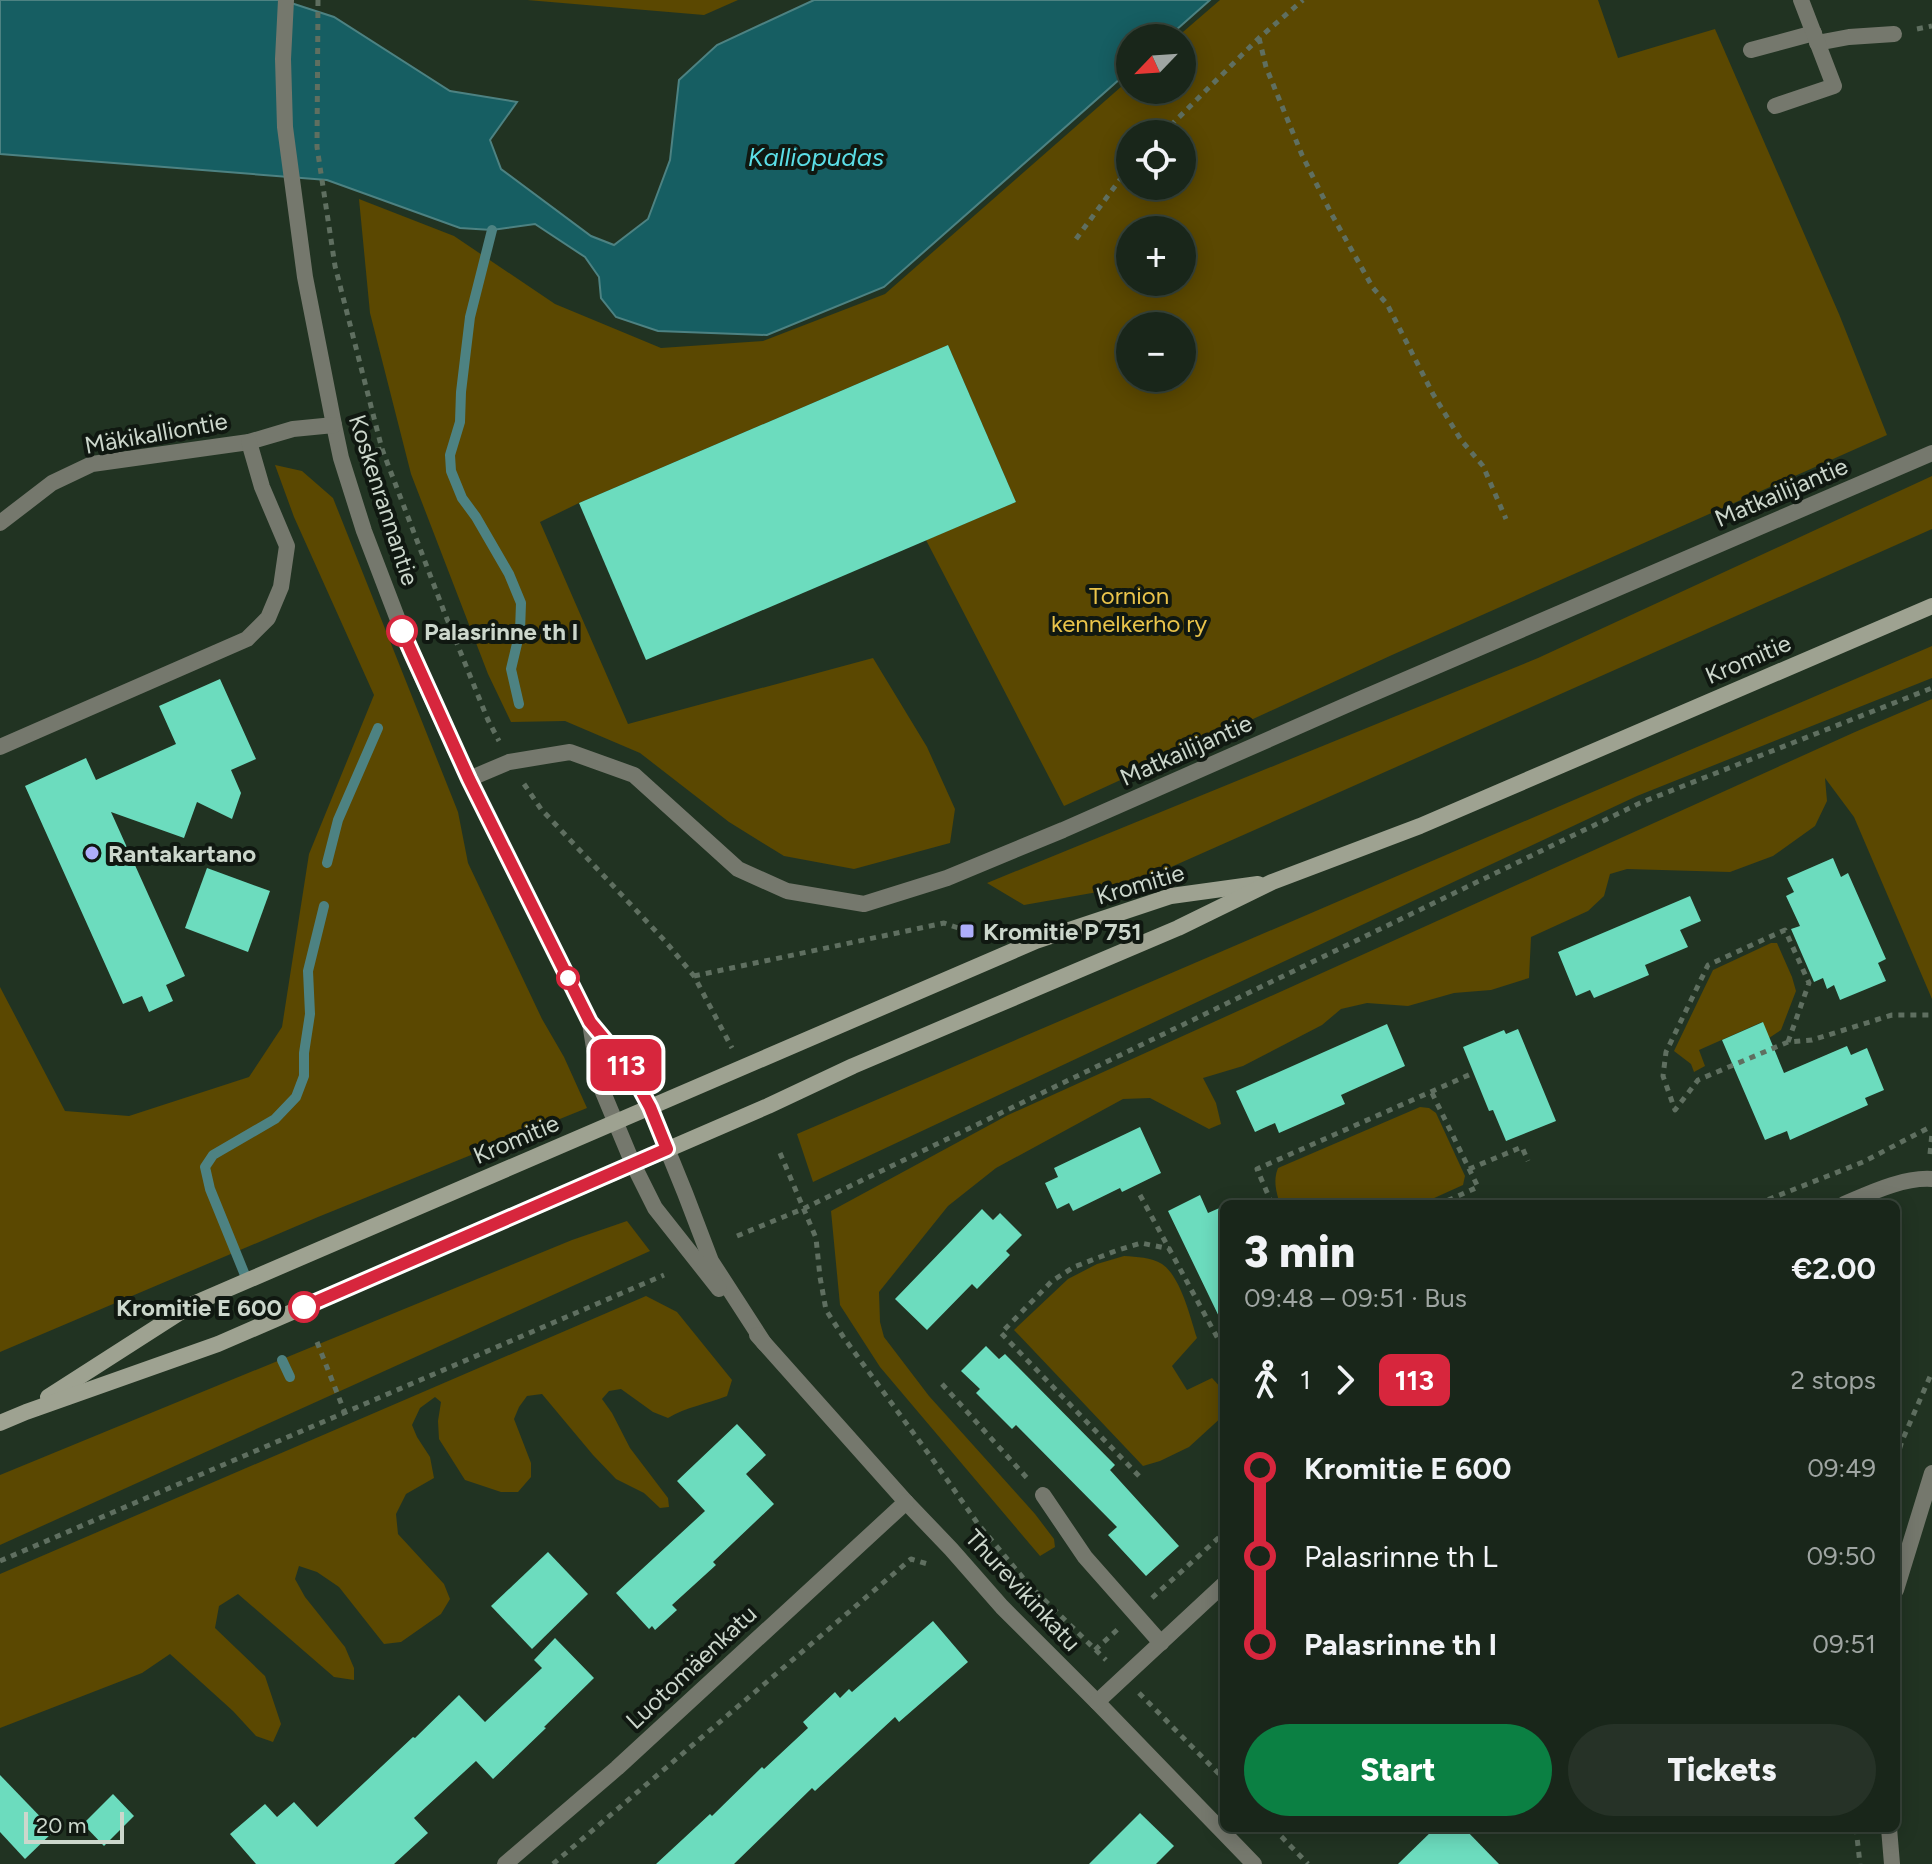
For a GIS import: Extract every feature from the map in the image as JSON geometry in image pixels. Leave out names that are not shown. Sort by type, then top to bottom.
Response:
[{"type":"main road","name":"Kromitie","points":[[0,1423],[218,1344],[853,1066],[1178,928],[1272,882],[1420,826],[1932,606]]},
{"type":"main road","name":"Kromitie","points":[[26,1412],[193,1304],[1036,941],[1171,896],[1272,882]]},
{"type":"street","name":"Koskenrannantie","points":[[286,0],[283,59],[285,127],[305,277],[341,458],[369,544],[411,654],[469,779],[590,1022],[630,1070],[650,1107],[667,1149]]},
{"type":"street","points":[[1775,106],[1834,86],[1801,0]]},
{"type":"street","points":[[1751,50],[1816,38],[1894,34]]},
{"type":"street","name":"Mäkikalliontie","points":[[0,523],[52,483],[92,464],[249,442],[293,429],[334,425]]},
{"type":"street","points":[[0,747],[247,639],[268,618],[281,587],[287,546],[262,487],[249,442]]},
{"type":"street","name":"Matkailijantie","points":[[469,779],[509,762],[570,752],[634,775],[738,869],[787,891],[864,904],[947,878],[1063,830],[1932,453]]},
{"type":"street","name":"Koskenrannantie","points":[[590,1022],[600,1085],[633,1164]]},
{"type":"street","name":"Thurevikinkatu","points":[[667,1149],[711,1261],[764,1343]]},
{"type":"street","name":"Thurevikinkatu","points":[[633,1164],[655,1208],[764,1343],[1002,1607],[1097,1702],[1245,1861]]},
{"type":"street","points":[[1855,1200],[1898,1184],[1932,1179]]},
{"type":"street","points":[[1900,1577],[1932,1473]]},
{"type":"street","points":[[1043,1495],[1085,1557],[1161,1643]]},
{"type":"street","name":"Luotomäenkatu","points":[[505,1864],[617,1768],[906,1502]]},
{"type":"street","points":[[1097,1702],[1220,1588]]},
{"type":"street","points":[[1889,1832],[1892,1864]]},
{"type":"path","points":[[318,0],[317,147],[335,266],[382,449],[445,614],[488,720],[509,762],[541,809],[694,976],[734,1052]]},
{"type":"path","points":[[1176,120],[1259,38],[1303,0]]},
{"type":"path","points":[[1259,38],[1280,102],[1331,213],[1373,288],[1387,304],[1433,394],[1461,440],[1483,466],[1506,519]]},
{"type":"path","points":[[1076,239],[1116,185]]},
{"type":"path","points":[[737,1236],[805,1208],[1640,803],[1932,688]]},
{"type":"path","points":[[694,976],[944,923],[967,931]]},
{"type":"path","points":[[1788,1042],[1809,983],[1785,930],[1708,965],[1666,1052],[1663,1076],[1675,1110],[1698,1080],[1788,1042],[1812,1040],[1892,1015],[1932,1015]]},
{"type":"path","points":[[1270,1200],[1257,1169],[1471,1074]]},
{"type":"path","points":[[1431,1092],[1478,1187],[1449,1200]]},
{"type":"path","points":[[1767,1200],[1863,1162],[1932,1126]]},
{"type":"path","points":[[1469,1169],[1522,1147],[1528,1161]]},
{"type":"path","points":[[780,1153],[816,1238],[826,1310],[978,1524],[1029,1585],[1220,1775]]},
{"type":"path","points":[[1140,1195],[1220,1343]]},
{"type":"path","points":[[1139,1476],[1001,1333],[1052,1281],[1074,1267],[1141,1243],[1170,1249]]},
{"type":"path","points":[[0,1561],[664,1275]]},
{"type":"path","points":[[317,1342],[345,1413]]},
{"type":"path","points":[[1900,1447],[1932,1372]]},
{"type":"path","points":[[942,1384],[1043,1495]]},
{"type":"path","points":[[553,1864],[911,1559],[931,1566],[978,1524]]},
{"type":"path","points":[[1192,1562],[1220,1537]]},
{"type":"path","points":[[1277,1832],[1308,1864]]},
{"type":"path","points":[[1856,1832],[1860,1864]]},
{"type":"green space","points":[[527,0],[738,0],[704,15]]},
{"type":"green space","name":"Tornion kennelkerho ry","points":[[1220,0],[1598,0],[1618,58],[1715,29],[1839,314],[1887,435],[1392,655],[1064,806],[926,540],[1016,502],[948,345],[540,522],[628,724],[873,658],[927,747],[955,809],[950,843],[854,869],[784,856],[729,822],[640,753],[565,721],[511,722],[488,674],[411,474],[370,313],[359,199],[454,236],[555,304],[661,348],[763,341],[885,294],[1116,91],[1116,104],[1196,104],[1196,24],[1192,24]]},
{"type":"green space","points":[[275,465],[302,471],[333,498],[458,812],[468,863],[587,1108],[318,1217],[0,1352],[0,987],[65,1111],[129,1116],[249,1077],[282,1027],[309,854],[374,695],[294,517]]},
{"type":"green space","points":[[1932,476],[1932,529],[1126,887],[1024,905],[987,883],[1538,658]]},
{"type":"green space","points":[[1932,646],[1932,678],[1637,796],[813,1182],[797,1134]]},
{"type":"green space","points":[[1932,699],[1932,999],[1854,817],[1825,778],[1827,801],[1815,826],[1773,856],[1730,872],[1627,869],[1610,874],[1604,896],[1588,911],[1531,937],[1529,978],[1491,990],[1454,993],[1408,1006],[1367,1003],[1341,1009],[1322,1025],[1243,1066],[1203,1078],[1216,1103],[1221,1124],[1209,1129],[1150,1098],[1123,1099],[996,1168],[948,1206],[879,1292],[880,1322],[884,1337],[929,1396],[1054,1539],[1055,1547],[1040,1556],[880,1367],[840,1305],[831,1211],[1008,1115]]},
{"type":"green space","points":[[1777,943],[1796,991],[1781,1030],[1769,1038],[1762,1022],[1699,1050],[1705,1066],[1694,1072],[1691,1064],[1674,1051],[1713,970]]},
{"type":"green space","points":[[1420,1107],[1436,1113],[1465,1176],[1463,1185],[1430,1200],[1279,1200],[1276,1186],[1278,1168]]},
{"type":"green space","points":[[627,1221],[650,1251],[0,1545],[0,1475],[572,1240]]},
{"type":"green space","points":[[1124,1256],[1149,1259],[1169,1270],[1180,1288],[1197,1338],[1172,1366],[1187,1390],[1212,1378],[1220,1387],[1220,1419],[1189,1447],[1143,1466],[1014,1330],[1068,1279],[1097,1264]]},
{"type":"green space","points":[[646,1296],[677,1312],[732,1380],[727,1396],[668,1418],[653,1412],[621,1389],[609,1391],[602,1399],[630,1448],[668,1498],[669,1507],[660,1508],[644,1493],[616,1479],[542,1394],[527,1396],[514,1419],[531,1463],[531,1477],[518,1492],[501,1492],[465,1480],[439,1439],[441,1402],[435,1397],[420,1408],[412,1425],[430,1457],[434,1478],[406,1494],[396,1514],[398,1534],[444,1584],[450,1599],[441,1614],[401,1642],[384,1644],[339,1587],[317,1572],[299,1566],[295,1579],[305,1597],[345,1647],[354,1668],[354,1680],[334,1677],[238,1594],[219,1606],[215,1628],[265,1676],[281,1724],[273,1742],[256,1736],[170,1654],[142,1673],[0,1728],[0,1574]]},
{"type":"water","name":"Kalliopudas","points":[[0,0],[282,0],[334,17],[450,91],[517,102],[490,140],[501,169],[591,236],[614,245],[648,219],[670,160],[679,80],[717,45],[814,0],[1210,0],[1183,24],[1116,24],[1116,82],[884,287],[767,335],[658,331],[616,317],[601,298],[599,277],[585,257],[535,224],[492,230],[460,228],[327,180],[0,154]]},
{"type":"building","points":[[948,345],[1016,502],[646,660],[579,503]]},
{"type":"building","name":"Rantakartano","points":[[220,679],[256,759],[231,770],[241,793],[232,819],[197,802],[184,838],[111,812],[185,976],[166,985],[173,1001],[149,1012],[142,996],[123,1004],[25,786],[86,758],[96,780],[176,744],[159,706]]},
{"type":"building","points":[[1833,858],[1841,877],[1848,873],[1886,959],[1878,963],[1886,981],[1840,1000],[1834,985],[1827,989],[1823,978],[1814,982],[1791,929],[1800,926],[1786,896],[1794,892],[1787,878]]},
{"type":"building","points":[[207,868],[270,891],[248,952],[185,928]]},
{"type":"building","points":[[1690,896],[1701,921],[1680,930],[1688,947],[1645,965],[1649,975],[1594,998],[1590,990],[1576,996],[1558,952]]},
{"type":"building","points":[[1763,1022],[1784,1073],[1847,1046],[1851,1055],[1867,1048],[1884,1090],[1865,1098],[1868,1105],[1790,1140],[1787,1131],[1765,1140],[1722,1040]]},
{"type":"building","points":[[1387,1024],[1405,1066],[1341,1095],[1345,1104],[1279,1133],[1275,1123],[1255,1132],[1236,1091]]},
{"type":"building","points":[[1518,1029],[1556,1121],[1506,1141],[1493,1110],[1489,1111],[1463,1047],[1504,1030],[1506,1034]]},
{"type":"building","points":[[1140,1127],[1161,1173],[1122,1192],[1120,1188],[1073,1211],[1069,1203],[1057,1209],[1045,1183],[1058,1177],[1054,1168]]},
{"type":"building","points":[[1200,1195],[1208,1213],[1220,1208],[1220,1319],[1168,1211]]},
{"type":"building","points":[[982,1209],[993,1220],[1000,1213],[1022,1235],[1006,1251],[1010,1255],[977,1289],[972,1284],[927,1330],[895,1299]]},
{"type":"building","points":[[986,1346],[999,1359],[1005,1354],[1115,1465],[1110,1470],[1179,1546],[1146,1576],[1108,1535],[1117,1527],[1016,1425],[1012,1429],[976,1393],[980,1389],[961,1371]]},
{"type":"building","points":[[737,1424],[766,1455],[746,1474],[774,1504],[713,1562],[716,1565],[672,1605],[677,1610],[655,1630],[652,1626],[649,1629],[616,1593],[705,1511],[677,1481]]},
{"type":"building","points":[[548,1552],[588,1594],[532,1649],[491,1606]]},
{"type":"building","points":[[933,1621],[968,1662],[899,1722],[895,1717],[815,1791],[812,1788],[734,1864],[656,1864],[808,1728],[803,1722],[835,1692],[840,1698],[849,1689],[852,1692]]},
{"type":"building","points":[[555,1638],[594,1678],[493,1779],[476,1761],[414,1818],[428,1833],[394,1864],[256,1864],[230,1834],[265,1804],[277,1817],[294,1802],[317,1827],[459,1695],[485,1722],[542,1668],[534,1660]]},
{"type":"building","points":[[0,1775],[54,1831],[25,1859],[0,1832]]},
{"type":"building","points":[[113,1794],[134,1816],[104,1846],[83,1824]]},
{"type":"building","points":[[1140,1813],[1174,1846],[1156,1864],[1089,1864]]},
{"type":"building","points":[[1431,1832],[1468,1832],[1499,1864],[1398,1864]]},
{"type":"waterway","points":[[492,230],[470,317],[460,422],[450,455],[451,471],[462,498],[509,574],[521,603],[520,631],[511,669],[519,704]]},
{"type":"waterway","points":[[327,863],[338,820],[378,728]]},
{"type":"waterway","points":[[247,1280],[210,1189],[205,1167],[213,1155],[275,1119],[296,1097],[304,1076],[310,1014],[308,971],[324,906]]},
{"type":"waterway","points":[[282,1360],[290,1377]]},
{"type":"bus line","name":"113","points":[[304,1307],[667,1149],[650,1107],[630,1070],[590,1022],[469,779],[402,631]]},
{"type":"place","name":"Palasrinne th I","points":[[402,631]]},
{"type":"place","name":"Rantakartano","points":[[92,853]]},
{"type":"place","name":"Kromitie P 751","points":[[967,931]]},
{"type":"place","name":"Kromitie E 600","points":[[304,1307]]}]
